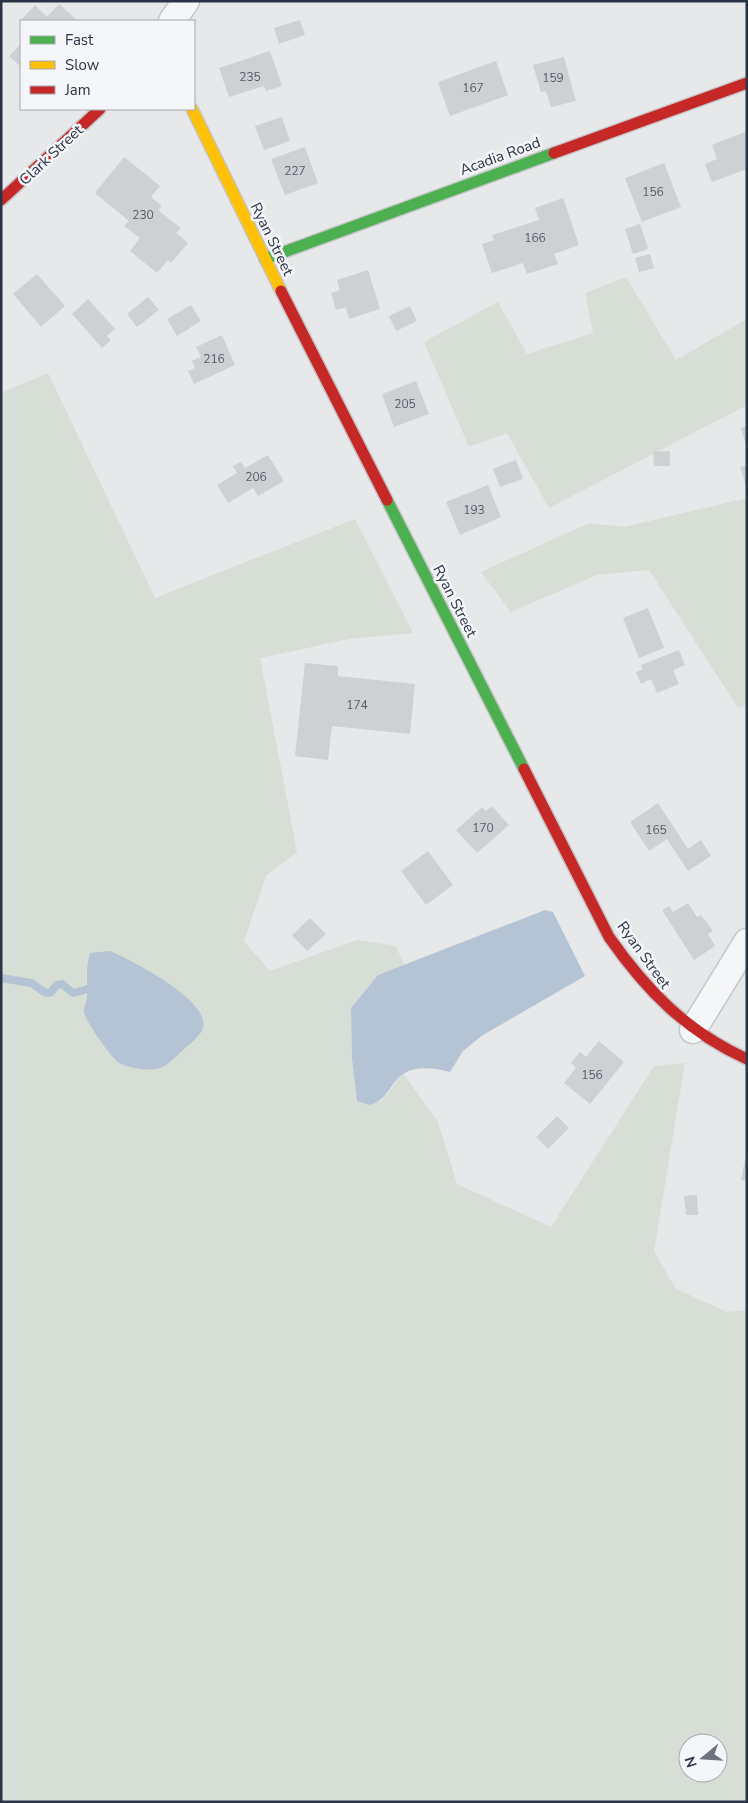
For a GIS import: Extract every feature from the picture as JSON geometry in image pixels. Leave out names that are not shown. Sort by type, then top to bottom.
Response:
[{"type":"street","points":[[173,20],[186,1]]},
{"type":"street","name":"Acadia Road","points":[[265,258],[747,82]]},
{"type":"street","name":"Clark Street","points":[[1,200],[48,160],[99,110]]},
{"type":"street","name":"Ryan Street","points":[[192,110],[265,258],[609,937],[643,983],[660,1002],[693,1030],[722,1048],[747,1059]]},
{"type":"street","points":[[693,1030],[747,942]]},
{"type":"shaded area","points":[[626,277],[676,360],[747,319],[747,405],[549,508],[507,433],[469,447],[424,342],[498,302],[527,354],[593,333],[585,293]]},
{"type":"shaded area","points":[[48,373],[155,598],[355,519],[413,633],[349,639],[260,658],[297,852],[266,876],[244,941],[270,971],[357,940],[396,946],[404,965],[378,975],[351,1008],[352,1059],[357,1101],[382,1101],[403,1073],[438,1122],[457,1184],[551,1227],[654,1066],[685,1063],[654,1251],[676,1289],[727,1312],[747,1310],[747,1802],[1,1802],[1,393]]},
{"type":"shaded area","points":[[747,498],[747,705],[738,708],[649,570],[597,575],[511,612],[481,572],[589,523],[624,527]]},
{"type":"water","points":[[545,910],[553,912],[585,976],[483,1035],[463,1051],[450,1072],[427,1068],[412,1070],[399,1077],[378,1102],[369,1105],[357,1101],[352,1059],[351,1008],[378,975]]},
{"type":"water","points":[[110,951],[134,962],[163,980],[190,1000],[199,1010],[204,1024],[202,1031],[165,1066],[151,1070],[126,1066],[118,1062],[85,1017],[87,970],[90,953]]},
{"type":"building","points":[[59,4],[77,20],[22,19],[35,5],[47,17]]},
{"type":"building","points":[[300,20],[305,35],[279,44],[274,28]]},
{"type":"building","points":[[20,45],[20,66],[9,56]]},
{"type":"building","points":[[270,51],[282,86],[266,91],[264,86],[229,97],[219,68]]},
{"type":"building","points":[[564,57],[576,101],[551,107],[546,91],[541,92],[533,65]]},
{"type":"building","points":[[496,61],[508,95],[450,116],[438,82]]},
{"type":"building","points":[[282,117],[290,141],[264,150],[255,126]]},
{"type":"building","points":[[747,131],[747,169],[712,182],[705,164],[717,159],[712,145]]},
{"type":"building","points":[[305,147],[318,183],[285,195],[271,159]]},
{"type":"building","points":[[124,157],[160,186],[151,197],[162,206],[158,210],[181,228],[176,233],[188,243],[171,263],[168,260],[157,273],[130,251],[140,238],[124,226],[129,221],[95,193]]},
{"type":"building","points":[[664,163],[681,207],[642,222],[625,178]]},
{"type":"building","points":[[563,198],[579,245],[554,254],[558,264],[527,274],[523,263],[492,273],[482,244],[494,240],[492,235],[539,220],[535,208]]},
{"type":"building","points":[[640,224],[648,249],[633,254],[625,229]]},
{"type":"building","points":[[650,254],[654,268],[639,272],[635,258]]},
{"type":"building","points":[[368,270],[380,309],[349,319],[346,307],[336,310],[331,293],[340,290],[337,280]]},
{"type":"building","points":[[37,274],[65,306],[41,327],[13,294]]},
{"type":"building","points":[[148,297],[159,310],[137,327],[127,314]]},
{"type":"building","points":[[88,299],[115,329],[107,336],[111,340],[102,348],[72,314]]},
{"type":"building","points":[[191,305],[201,321],[177,336],[167,319]]},
{"type":"building","points":[[410,306],[417,321],[396,331],[389,316]]},
{"type":"building","points":[[222,335],[235,365],[194,384],[188,371],[195,368],[192,361],[201,357],[196,347]]},
{"type":"building","points":[[416,381],[429,414],[394,427],[382,394]]},
{"type":"building","points":[[747,426],[747,445],[746,445],[741,428]]},
{"type":"building","points":[[670,451],[670,466],[654,466],[653,452]]},
{"type":"building","points":[[268,455],[284,481],[258,496],[253,488],[228,503],[217,485],[237,473],[233,466],[241,462],[245,468]]},
{"type":"building","points":[[516,460],[523,479],[500,487],[493,469]]},
{"type":"building","points":[[747,465],[747,486],[746,486],[740,467]]},
{"type":"building","points":[[488,485],[501,517],[460,535],[446,502]]},
{"type":"building","points":[[648,608],[664,648],[639,658],[623,618]]},
{"type":"building","points":[[679,650],[685,665],[673,670],[679,684],[657,693],[651,679],[641,684],[636,672],[643,669],[641,665]]},
{"type":"building","points":[[305,663],[338,666],[338,676],[415,684],[410,734],[332,726],[328,760],[295,756]]},
{"type":"building","points":[[658,803],[688,849],[701,840],[711,856],[688,871],[667,839],[649,851],[630,822]]},
{"type":"building","points":[[492,806],[509,825],[477,853],[456,830],[482,807],[486,811]]},
{"type":"building","points":[[428,851],[453,885],[426,905],[401,871]]},
{"type":"building","points":[[688,903],[697,917],[701,915],[713,931],[708,934],[715,946],[694,960],[662,910],[669,906],[673,912]]},
{"type":"building","points":[[310,918],[326,934],[307,951],[292,935]]},
{"type":"building","points":[[599,1041],[624,1062],[590,1104],[564,1083],[576,1068],[571,1063],[580,1052],[586,1057]]},
{"type":"building","points":[[557,1116],[569,1128],[548,1149],[536,1137]]},
{"type":"building","points":[[747,1154],[747,1181],[741,1180]]},
{"type":"building","points":[[697,1195],[698,1215],[686,1215],[684,1196]]},
{"type":"waterway","points":[[1,978],[31,983],[46,993],[50,993],[57,985],[62,984],[73,993],[96,987]]},
{"type":"traffic: fast","points":[[265,259],[554,153]]},
{"type":"traffic: fast","points":[[387,500],[524,769]]},
{"type":"traffic: slow","points":[[192,110],[281,291]]},
{"type":"traffic: jam","points":[[554,153],[747,83]]},
{"type":"traffic: jam","points":[[1,200],[99,110]]},
{"type":"traffic: jam","points":[[281,291],[387,500]]},
{"type":"traffic: jam","points":[[524,769],[609,937],[623,956],[653,992],[687,1023],[705,1036],[747,1059]]}]
